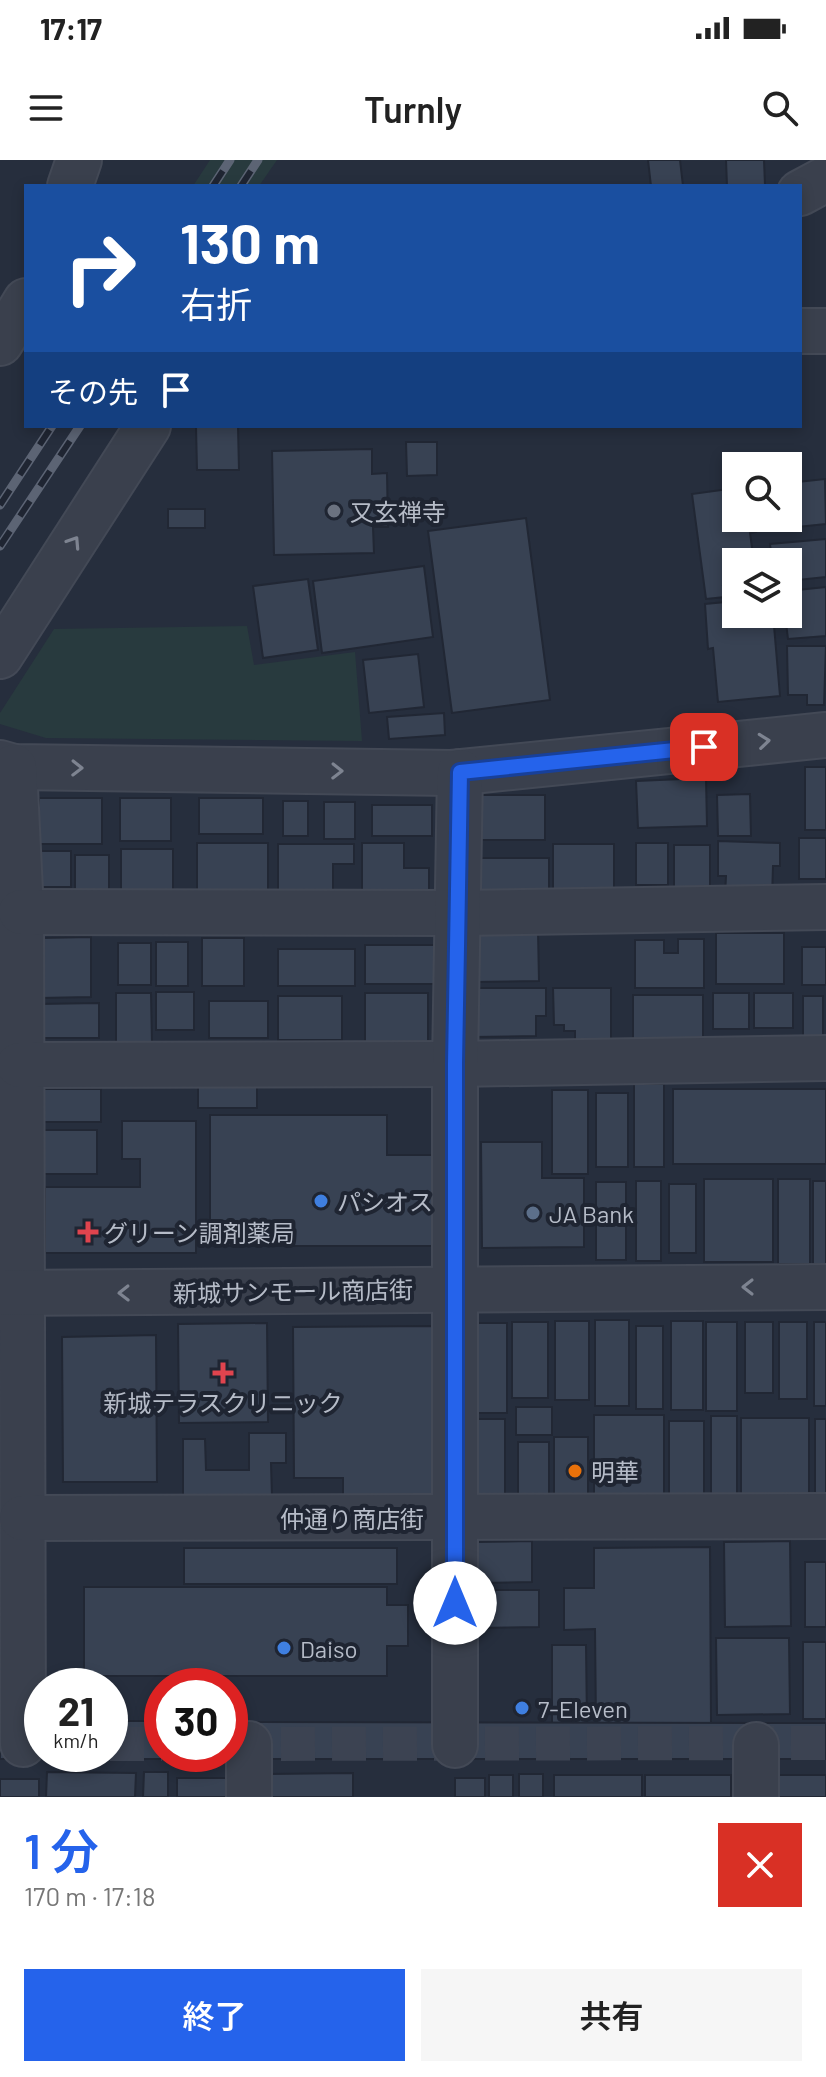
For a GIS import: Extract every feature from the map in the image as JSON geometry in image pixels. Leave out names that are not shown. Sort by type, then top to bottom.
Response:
[{"type":"street","points":[[71,184],[79,160]]},
{"type":"street","points":[[802,192],[826,179]]},
{"type":"street","points":[[0,297],[24,300]]},
{"type":"street","points":[[0,343],[24,303]]},
{"type":"street","points":[[802,331],[826,331]]},
{"type":"street","points":[[0,656],[147,428]]},
{"type":"street","points":[[23,1744],[22,1518],[10,1293],[19,1065],[21,912],[7,765],[460,772],[826,735]]},
{"type":"street","points":[[455,1745],[455,1064],[460,772]]},
{"type":"street","points":[[21,912],[457,913],[826,907]]},
{"type":"street","points":[[19,1065],[455,1064],[826,1058]]},
{"type":"street","name":"新城サンモール商店街","points":[[10,1293],[826,1287]]},
{"type":"street","name":"仲通り商店街","points":[[22,1518],[826,1516]]},
{"type":"street","points":[[249,1744],[249,1797]]},
{"type":"street","points":[[756,1745],[756,1797]]},
{"type":"shaded area","points":[[210,160],[277,160],[260,184],[194,184]]},
{"type":"shaded area","points":[[247,626],[254,665],[355,652],[362,741],[46,738],[0,724],[0,713],[54,629]]},
{"type":"building","points":[[648,160],[680,160],[683,184],[651,184]]},
{"type":"building","points":[[726,160],[764,160],[765,184],[727,184]]},
{"type":"building","points":[[196,428],[238,428],[239,470],[197,470]]},
{"type":"building","points":[[406,442],[437,442],[437,475],[407,476]]},
{"type":"building","points":[[372,449],[372,474],[387,473],[388,527],[373,527],[374,553],[274,555],[272,451]]},
{"type":"building","points":[[825,479],[826,524],[802,526],[802,481]]},
{"type":"building","points":[[722,490],[722,532],[756,532],[750,533],[752,548],[722,548],[722,597],[706,599],[692,494]]},
{"type":"building","points":[[168,509],[205,509],[205,528],[168,528]]},
{"type":"building","points":[[526,518],[550,700],[452,713],[428,531]]},
{"type":"building","points":[[826,539],[826,577],[802,580],[802,548],[770,548],[770,544]]},
{"type":"building","points":[[424,566],[433,637],[322,653],[313,581]]},
{"type":"building","points":[[308,579],[318,650],[263,658],[253,586]]},
{"type":"building","points":[[826,587],[826,636],[788,639],[787,628],[802,628],[802,590]]},
{"type":"building","points":[[722,602],[722,628],[774,628],[780,696],[718,702],[713,648],[708,649],[705,604]]},
{"type":"building","points":[[787,646],[826,646],[824,705],[807,705],[807,695],[788,695]]},
{"type":"building","points":[[418,654],[424,707],[369,713],[363,660]]},
{"type":"building","points":[[444,713],[445,735],[389,739],[387,717]]},
{"type":"building","points":[[805,767],[826,767],[826,830],[805,830]]},
{"type":"building","points":[[706,778],[707,826],[638,828],[636,781]]},
{"type":"building","points":[[750,794],[751,836],[718,836],[717,795]]},
{"type":"building","points":[[475,795],[545,795],[545,840],[475,840]]},
{"type":"building","points":[[39,798],[102,798],[102,844],[39,844]]},
{"type":"building","points":[[120,798],[171,798],[171,841],[120,841]]},
{"type":"building","points":[[199,798],[263,798],[263,834],[199,834]]},
{"type":"building","points":[[283,801],[308,801],[308,836],[283,836]]},
{"type":"building","points":[[324,802],[355,802],[355,839],[324,839]]},
{"type":"building","points":[[372,805],[432,805],[432,836],[372,836]]},
{"type":"building","points":[[799,838],[826,838],[826,879],[799,879]]},
{"type":"building","points":[[718,841],[780,843],[780,866],[773,866],[772,898],[725,896],[726,876],[718,876]]},
{"type":"building","points":[[197,843],[268,843],[268,892],[197,892]]},
{"type":"building","points":[[362,843],[404,843],[404,868],[429,868],[429,894],[362,894]]},
{"type":"building","points":[[636,843],[668,843],[668,885],[636,885]]},
{"type":"building","points":[[278,844],[354,844],[354,864],[333,864],[333,892],[278,892]]},
{"type":"building","points":[[553,844],[614,844],[614,894],[553,894]]},
{"type":"building","points":[[674,845],[710,845],[710,890],[674,890]]},
{"type":"building","points":[[121,849],[173,849],[173,894],[121,894]]},
{"type":"building","points":[[37,851],[71,851],[71,887],[37,887]]},
{"type":"building","points":[[75,855],[109,855],[109,892],[75,892]]},
{"type":"building","points":[[475,858],[549,858],[549,890],[475,890]]},
{"type":"building","points":[[479,930],[538,930],[539,981],[473,982]]},
{"type":"building","points":[[716,933],[784,933],[784,984],[716,984]]},
{"type":"building","points":[[91,937],[91,997],[40,998],[39,938]]},
{"type":"building","points":[[202,938],[244,938],[244,986],[202,986]]},
{"type":"building","points":[[678,939],[704,939],[704,988],[635,988],[635,940],[664,940],[664,953],[678,953]]},
{"type":"building","points":[[156,942],[188,942],[188,986],[156,986]]},
{"type":"building","points":[[118,943],[151,943],[151,985],[118,985]]},
{"type":"building","points":[[365,945],[434,945],[434,984],[365,984]]},
{"type":"building","points":[[802,947],[826,947],[826,985],[802,985]]},
{"type":"building","points":[[278,949],[355,949],[355,986],[278,986]]},
{"type":"building","points":[[472,988],[546,988],[546,1016],[536,1016],[536,1036],[472,1037]]},
{"type":"building","points":[[553,988],[611,988],[611,1041],[575,1041],[575,1031],[564,1031],[564,1025],[554,1025]]},
{"type":"building","points":[[156,992],[194,992],[194,1030],[156,1030]]},
{"type":"building","points":[[116,993],[151,993],[152,1044],[116,1045]]},
{"type":"building","points":[[365,993],[428,993],[428,1042],[365,1042]]},
{"type":"building","points":[[713,993],[749,993],[749,1029],[713,1029]]},
{"type":"building","points":[[754,993],[793,993],[793,1028],[754,1028]]},
{"type":"building","points":[[633,995],[703,995],[703,1042],[633,1042]]},
{"type":"building","points":[[278,996],[342,996],[342,1040],[278,1040]]},
{"type":"building","points":[[803,996],[823,996],[823,1038],[803,1038]]},
{"type":"building","points":[[209,1001],[268,1001],[268,1038],[209,1038]]},
{"type":"building","points":[[99,1003],[99,1038],[39,1038],[38,1004]]},
{"type":"building","points":[[634,1084],[664,1084],[664,1167],[634,1167]]},
{"type":"building","points":[[198,1086],[257,1086],[257,1108],[198,1108]]},
{"type":"building","points":[[41,1089],[101,1089],[101,1122],[41,1122]]},
{"type":"building","points":[[673,1089],[826,1089],[826,1164],[673,1164]]},
{"type":"building","points":[[552,1090],[588,1090],[588,1174],[552,1174]]},
{"type":"building","points":[[596,1093],[628,1093],[628,1167],[596,1167]]},
{"type":"building","name":"パシオス","points":[[210,1115],[387,1115],[387,1155],[433,1155],[433,1246],[210,1246]]},
{"type":"building","points":[[122,1121],[196,1121],[196,1253],[45,1253],[45,1187],[140,1187],[140,1159],[122,1159]]},
{"type":"building","points":[[40,1130],[97,1130],[97,1174],[40,1174]]},
{"type":"building","name":"JA Bank","points":[[481,1142],[542,1142],[542,1178],[584,1178],[584,1247],[482,1248]]},
{"type":"building","points":[[704,1179],[773,1179],[773,1262],[704,1262]]},
{"type":"building","points":[[778,1179],[810,1179],[810,1264],[778,1264]]},
{"type":"building","points":[[636,1181],[661,1181],[661,1261],[636,1261]]},
{"type":"building","points":[[813,1181],[826,1181],[826,1264],[813,1264]]},
{"type":"building","points":[[596,1182],[626,1182],[626,1260],[596,1260]]},
{"type":"building","points":[[669,1184],[696,1184],[696,1253],[669,1253]]},
{"type":"building","points":[[595,1320],[629,1320],[629,1406],[595,1406]]},
{"type":"building","points":[[555,1321],[589,1321],[589,1400],[555,1400]]},
{"type":"building","points":[[671,1321],[703,1321],[703,1410],[671,1410]]},
{"type":"building","points":[[512,1322],[548,1322],[548,1398],[512,1398]]},
{"type":"building","points":[[706,1322],[737,1322],[737,1411],[706,1411]]},
{"type":"building","points":[[745,1322],[773,1322],[773,1393],[745,1393]]},
{"type":"building","points":[[779,1322],[807,1322],[807,1399],[779,1399]]},
{"type":"building","points":[[814,1322],[826,1322],[826,1406],[814,1406]]},
{"type":"building","name":"新城テラスクリニック","points":[[267,1323],[268,1422],[179,1423],[178,1324]]},
{"type":"building","points":[[474,1323],[507,1323],[507,1413],[474,1413]]},
{"type":"building","points":[[433,1326],[435,1499],[343,1500],[343,1478],[294,1478],[293,1327]]},
{"type":"building","points":[[636,1326],[663,1326],[663,1409],[636,1409]]},
{"type":"building","points":[[156,1335],[157,1482],[63,1482],[62,1337]]},
{"type":"building","points":[[516,1407],[552,1407],[552,1435],[516,1435]]},
{"type":"building","points":[[594,1415],[664,1415],[664,1497],[594,1497]]},
{"type":"building","points":[[711,1416],[737,1416],[737,1501],[711,1501]]},
{"type":"building","points":[[741,1418],[809,1418],[809,1499],[741,1499]]},
{"type":"building","points":[[474,1419],[505,1419],[505,1497],[474,1497]]},
{"type":"building","points":[[815,1419],[826,1419],[826,1502],[815,1502]]},
{"type":"building","points":[[669,1421],[704,1421],[704,1501],[669,1501]]},
{"type":"building","points":[[249,1433],[286,1433],[286,1463],[271,1463],[272,1497],[183,1498],[183,1439],[205,1439],[206,1470],[249,1470]]},
{"type":"building","points":[[554,1437],[588,1437],[588,1502],[554,1502]]},
{"type":"building","points":[[518,1442],[549,1442],[549,1502],[518,1502]]},
{"type":"building","points":[[532,1541],[532,1582],[477,1583],[477,1542]]},
{"type":"building","points":[[790,1541],[791,1626],[725,1627],[724,1542]]},
{"type":"building","points":[[710,1547],[711,1724],[596,1725],[595,1629],[564,1630],[564,1588],[594,1588],[594,1548]]},
{"type":"building","points":[[184,1548],[397,1548],[397,1584],[184,1584]]},
{"type":"building","points":[[805,1562],[826,1562],[826,1627],[805,1627]]},
{"type":"building","points":[[84,1587],[387,1587],[387,1605],[408,1605],[408,1646],[387,1646],[387,1676],[248,1676],[248,1668],[144,1668],[144,1676],[128,1676],[128,1668],[84,1668]]},
{"type":"building","points":[[472,1590],[539,1590],[539,1627],[472,1628]]},
{"type":"building","points":[[716,1638],[789,1638],[790,1714],[717,1715]]},
{"type":"building","points":[[803,1642],[826,1642],[826,1719],[803,1719]]},
{"type":"building","points":[[552,1645],[586,1645],[587,1723],[552,1723]]},
{"type":"building","points":[[0,1721],[24,1721],[24,1759],[0,1759]]},
{"type":"building","points":[[128,1721],[144,1721],[144,1759],[128,1759]]},
{"type":"building","points":[[248,1722],[826,1723],[826,1759],[248,1759]]},
{"type":"building","points":[[47,1772],[136,1773],[135,1797],[46,1797]]},
{"type":"building","points":[[144,1772],[168,1772],[168,1797],[143,1797]]},
{"type":"building","points":[[353,1773],[353,1797],[268,1797],[268,1774]]},
{"type":"building","points":[[519,1774],[543,1774],[543,1797],[519,1797]]},
{"type":"building","points":[[489,1775],[513,1775],[513,1797],[489,1797]]},
{"type":"building","points":[[554,1775],[642,1775],[642,1797],[554,1797]]},
{"type":"building","points":[[645,1775],[731,1775],[731,1797],[645,1797]]},
{"type":"building","points":[[771,1775],[826,1775],[826,1797],[771,1797]]},
{"type":"building","points":[[177,1778],[230,1778],[230,1797],[177,1797]]},
{"type":"building","points":[[455,1778],[485,1778],[485,1797],[455,1797]]},
{"type":"building","points":[[0,1779],[39,1779],[39,1797],[0,1797]]},
{"type":"tunnel","points":[[248,1744],[826,1743]]},
{"type":"tunnel","points":[[128,1744],[144,1744]]},
{"type":"railway","points":[[214,184],[230,160]]},
{"type":"railway","points":[[242,184],[258,160]]},
{"type":"railway","points":[[0,505],[51,428]]},
{"type":"railway","points":[[0,546],[79,428]]},
{"type":"place","name":"又玄禅寺","points":[[334,511]]},
{"type":"place","name":"パシオス","points":[[321,1201]]},
{"type":"place","name":"JA Bank","points":[[533,1213]]},
{"type":"place","name":"グリーン調剤薬局","points":[[88,1232]]},
{"type":"place","name":"新城テラスクリニック","points":[[223,1373]]},
{"type":"place","name":"明華","points":[[575,1471]]},
{"type":"place","name":"Daiso","points":[[284,1648]]},
{"type":"place","name":"7-Eleven","points":[[522,1708]]},
{"type":"route","points":[[455,1603],[455,1064],[460,772],[704,747]]}]
